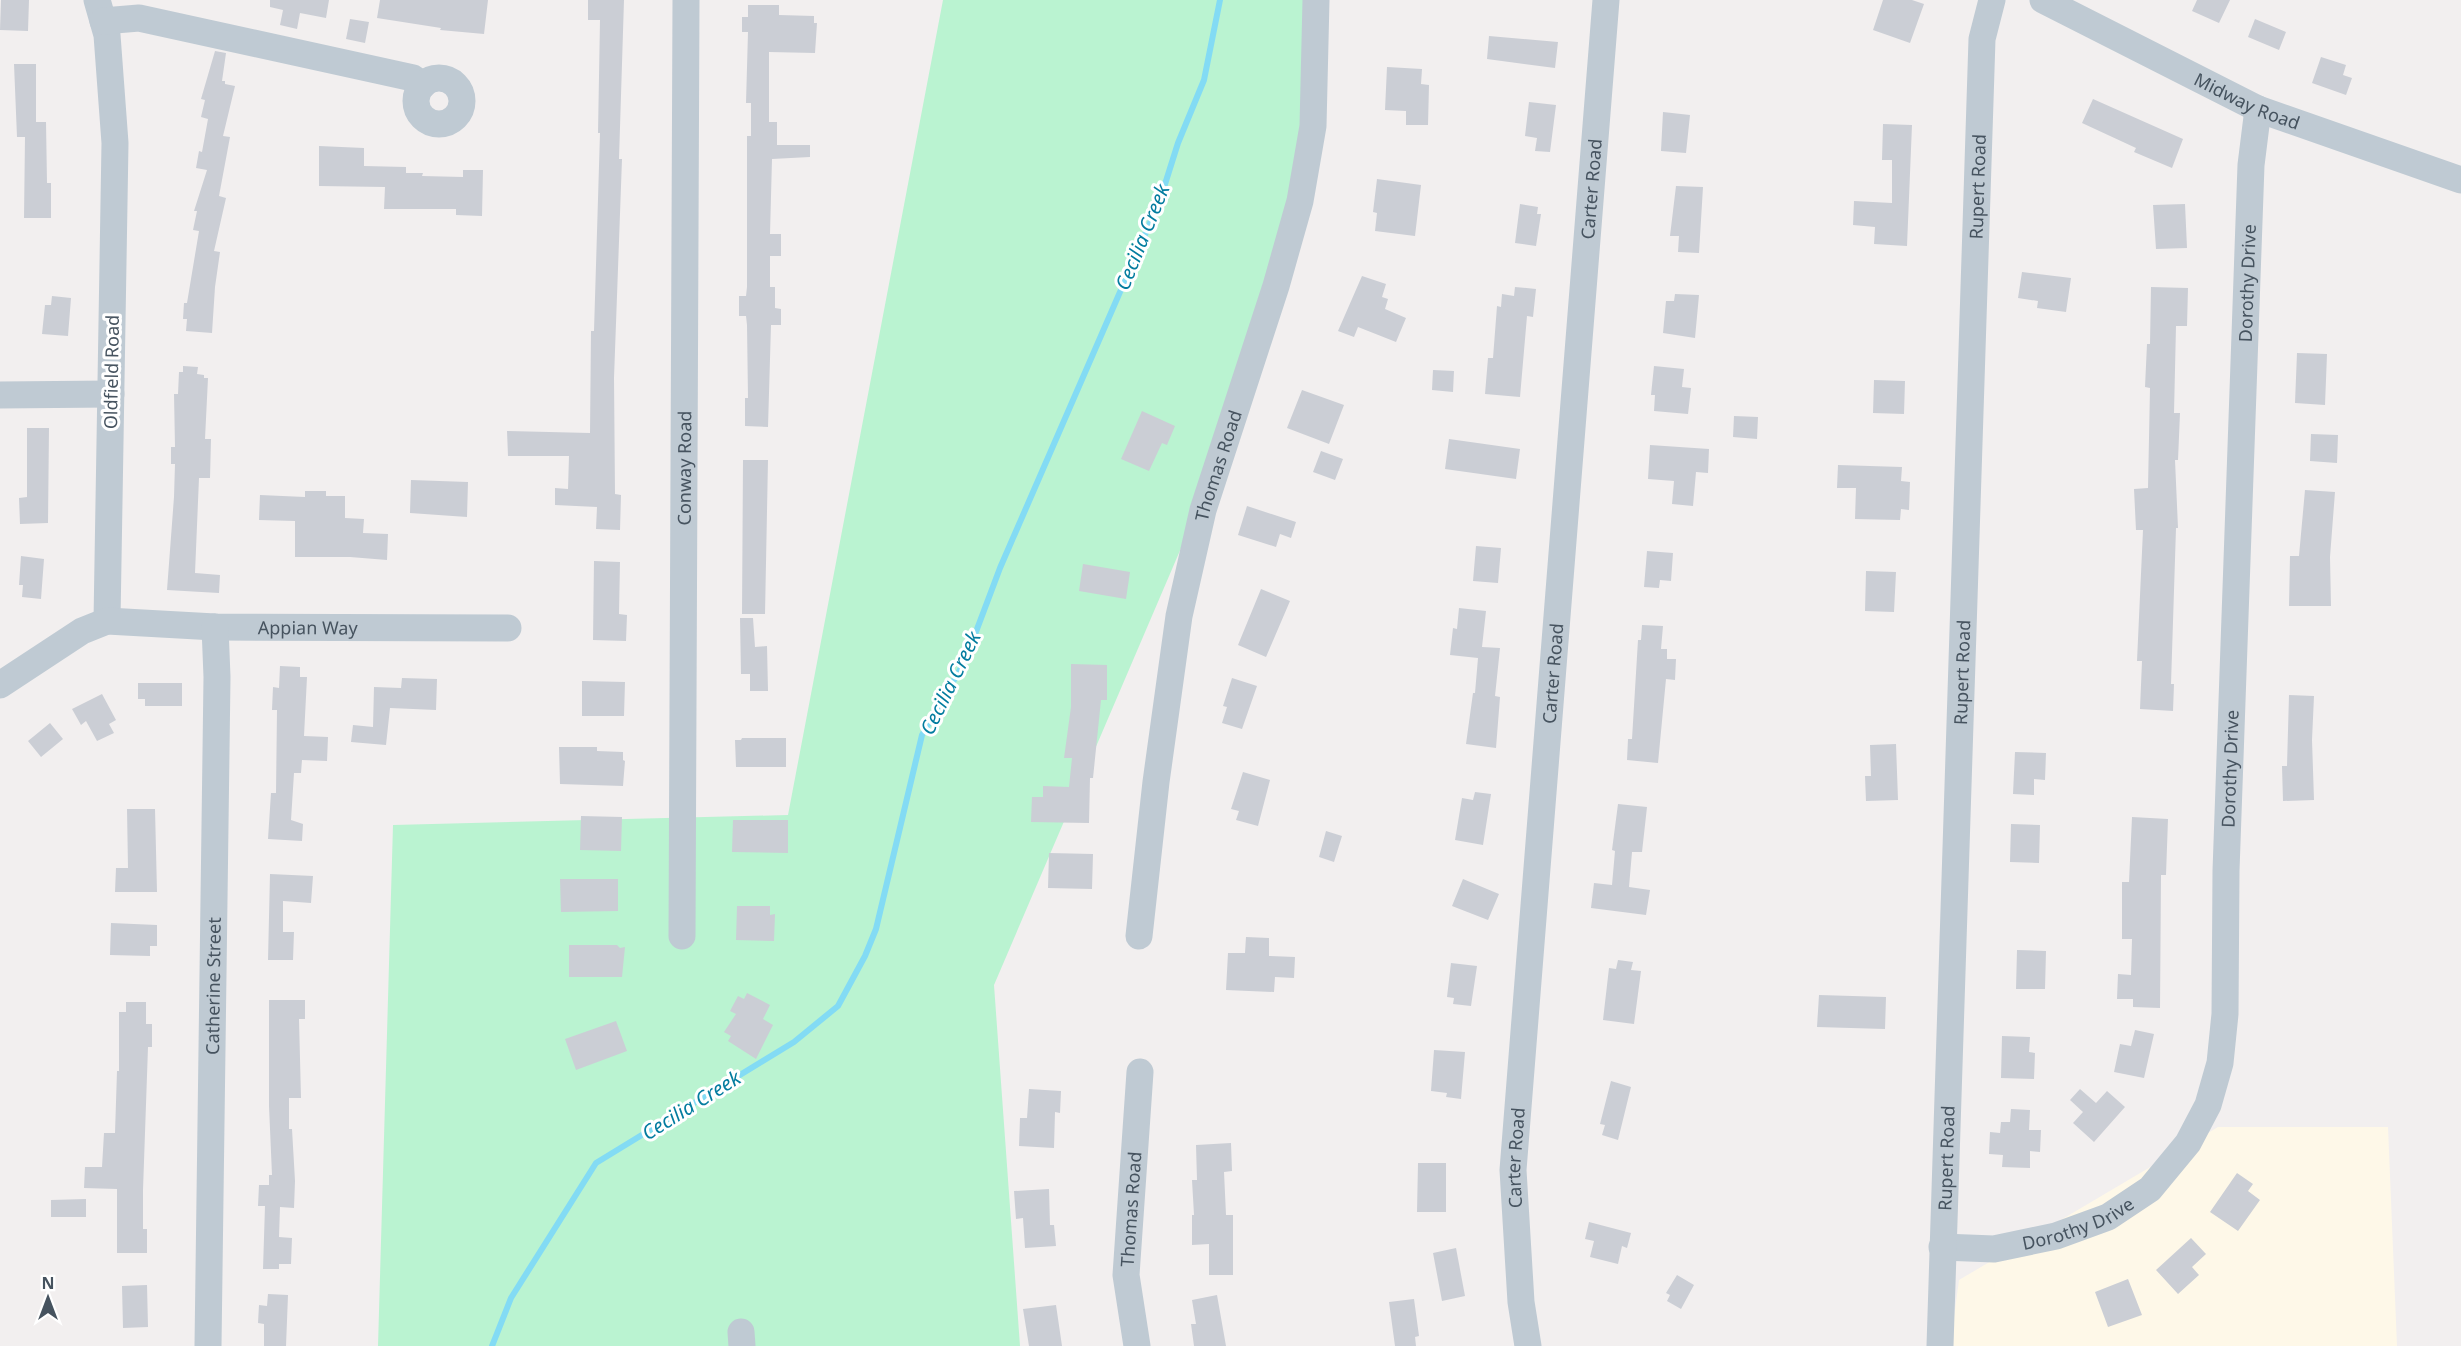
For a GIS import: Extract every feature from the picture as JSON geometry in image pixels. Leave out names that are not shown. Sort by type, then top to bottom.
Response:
[{"type":"street","name":"Conway Road","points":[[682,936],[686,0]]},
{"type":"street","name":"Thomas Road","points":[[1139,936],[1156,782],[1179,616],[1203,510],[1276,286],[1300,201],[1312,126],[1316,0]]},
{"type":"street","name":"Carter Road","points":[[1528,1346],[1521,1302],[1513,1170],[1606,0]]},
{"type":"street","name":"Rupert Road","points":[[1940,1346],[1982,39],[1992,0]]},
{"type":"street","name":"Midway Road","points":[[2043,0],[2258,109],[2461,180]]},
{"type":"street","points":[[100,10],[413,78],[423,86]]},
{"type":"street","name":"Oldfield Road","points":[[100,10],[107,35],[115,143],[107,621]]},
{"type":"street","name":"Dorothy Drive","points":[[1942,1247],[1994,1249],[2056,1236],[2108,1217],[2150,1189],[2188,1143],[2208,1105],[2220,1063],[2225,1014],[2227,859],[2251,165],[2258,109]]},
{"type":"street","points":[[0,394],[111,394]]},
{"type":"street","points":[[0,685],[82,631],[107,621]]},
{"type":"street","name":"Appian Way","points":[[107,621],[215,627],[508,628]]},
{"type":"street","name":"Catherine Street","points":[[208,1346],[215,627]]},
{"type":"street","name":"Thomas Road","points":[[1137,1346],[1126,1275],[1140,1072]]},
{"type":"shaded area","points":[[2218,1127],[2388,1127],[2397,1346],[1950,1346],[1959,1280]]},
{"type":"green space","points":[[943,0],[1313,0],[1306,189],[1235,422],[994,985],[1020,1346],[378,1346],[393,825],[788,815]]},
{"type":"building","points":[[1,0],[29,0],[28,31],[0,30]]},
{"type":"building","points":[[270,0],[329,0],[326,18],[300,13],[297,29],[280,25],[283,10],[270,7]]},
{"type":"building","points":[[380,0],[488,0],[484,34],[440,30],[441,28],[377,18]]},
{"type":"building","points":[[588,0],[624,0],[619,159],[622,159],[614,378],[615,494],[621,495],[620,530],[596,529],[597,507],[555,505],[555,488],[568,489],[569,456],[508,456],[507,431],[590,433],[591,331],[594,331],[600,133],[598,133],[600,20],[588,20]]},
{"type":"building","points":[[1883,0],[1912,0],[1924,4],[1910,43],[1873,30]]},
{"type":"building","points":[[2197,0],[2230,0],[2219,23],[2192,11]]},
{"type":"building","points":[[748,5],[779,5],[779,15],[814,16],[814,23],[817,23],[815,53],[769,52],[769,122],[777,122],[777,145],[810,145],[810,157],[772,159],[770,234],[781,234],[781,256],[770,256],[770,287],[775,287],[775,308],[781,309],[781,325],[771,325],[768,427],[745,426],[745,398],[748,398],[747,325],[746,316],[739,316],[739,296],[746,296],[747,287],[747,136],[751,136],[751,103],[746,103],[748,32],[742,32],[742,17],[748,17]]},
{"type":"building","points":[[350,19],[369,22],[365,43],[346,39]]},
{"type":"building","points":[[2255,19],[2286,32],[2279,50],[2248,37]]},
{"type":"building","points":[[1489,36],[1558,42],[1555,68],[1487,59]]},
{"type":"building","points":[[215,51],[226,53],[222,81],[235,86],[223,136],[230,137],[219,196],[226,198],[214,251],[220,252],[212,333],[186,331],[187,319],[183,319],[184,303],[187,303],[199,231],[193,230],[197,211],[194,211],[207,170],[196,168],[199,151],[202,152],[208,119],[201,117],[205,100],[201,99]]},
{"type":"building","points":[[2321,57],[2346,65],[2343,75],[2352,78],[2346,95],[2312,83]]},
{"type":"building","points":[[14,64],[36,64],[36,122],[46,122],[47,183],[51,183],[51,218],[24,218],[25,137],[17,137]]},
{"type":"building","points":[[1387,67],[1422,69],[1421,84],[1429,85],[1428,125],[1406,125],[1406,111],[1385,110]]},
{"type":"building","points":[[2093,99],[2183,139],[2172,168],[2134,152],[2136,148],[2082,123]]},
{"type":"building","points":[[1529,102],[1556,105],[1550,152],[1535,151],[1537,138],[1525,136]]},
{"type":"building","points":[[1663,112],[1690,115],[1686,153],[1661,151]]},
{"type":"building","points":[[1883,124],[1912,125],[1907,246],[1874,244],[1875,227],[1853,225],[1854,201],[1892,203],[1892,160],[1882,160]]},
{"type":"building","points":[[319,146],[364,148],[364,166],[406,167],[406,173],[423,173],[422,176],[463,177],[463,170],[483,170],[482,216],[456,215],[456,209],[384,209],[385,187],[319,186]]},
{"type":"building","points":[[1377,179],[1421,185],[1415,236],[1375,231],[1377,213],[1373,212]]},
{"type":"building","points":[[1676,186],[1703,187],[1699,253],[1678,252],[1679,236],[1670,236]]},
{"type":"building","points":[[1520,204],[1538,207],[1537,214],[1541,214],[1536,246],[1515,243]]},
{"type":"building","points":[[2185,204],[2187,248],[2156,249],[2153,205]]},
{"type":"building","points":[[2022,272],[2071,278],[2066,312],[2037,308],[2038,301],[2018,298]]},
{"type":"building","points":[[1362,276],[1386,284],[1382,297],[1388,299],[1385,309],[1406,318],[1396,342],[1358,327],[1354,337],[1338,331]]},
{"type":"building","points":[[1515,287],[1536,289],[1533,317],[1527,316],[1520,397],[1485,394],[1488,358],[1493,358],[1497,306],[1501,307],[1502,294],[1514,296]]},
{"type":"building","points":[[2151,287],[2188,288],[2187,326],[2176,326],[2174,413],[2180,413],[2178,460],[2175,460],[2178,528],[2176,528],[2171,684],[2174,684],[2173,711],[2140,709],[2142,661],[2137,661],[2143,530],[2136,530],[2134,489],[2148,488],[2150,388],[2145,387],[2147,344],[2150,344]]},
{"type":"building","points":[[1675,294],[1699,295],[1695,338],[1663,333],[1666,301],[1674,301]]},
{"type":"building","points":[[52,296],[71,298],[68,336],[42,334],[45,305],[51,305]]},
{"type":"building","points":[[2297,353],[2327,354],[2325,405],[2295,403]]},
{"type":"building","points":[[183,366],[198,367],[197,374],[208,378],[205,439],[211,439],[210,478],[199,478],[195,573],[220,575],[219,593],[167,590],[174,497],[175,464],[171,464],[171,447],[175,447],[174,394],[178,394],[179,372],[183,372]]},
{"type":"building","points":[[1654,366],[1684,369],[1682,387],[1691,388],[1688,414],[1654,411],[1655,395],[1651,395]]},
{"type":"building","points":[[1433,370],[1454,371],[1453,392],[1432,390]]},
{"type":"building","points":[[1874,380],[1905,381],[1904,414],[1873,413]]},
{"type":"building","points":[[1302,390],[1344,405],[1329,444],[1287,428]]},
{"type":"building","points":[[1142,411],[1175,426],[1167,445],[1162,443],[1149,471],[1121,459]]},
{"type":"building","points":[[1734,416],[1758,417],[1757,439],[1733,437]]},
{"type":"building","points":[[27,428],[49,428],[48,523],[20,524],[19,498],[27,497]]},
{"type":"building","points":[[2311,434],[2338,435],[2337,463],[2310,461]]},
{"type":"building","points":[[1449,439],[1520,449],[1516,479],[1445,469]]},
{"type":"building","points":[[1650,445],[1709,449],[1708,473],[1696,472],[1693,506],[1672,504],[1674,481],[1648,479]]},
{"type":"building","points":[[1321,451],[1343,459],[1335,480],[1313,472]]},
{"type":"building","points":[[743,460],[768,460],[765,614],[742,614]]},
{"type":"building","points":[[1838,465],[1902,467],[1901,481],[1910,482],[1909,510],[1901,509],[1900,520],[1855,519],[1856,488],[1837,488]]},
{"type":"building","points":[[411,480],[468,482],[467,517],[410,513]]},
{"type":"building","points":[[2305,490],[2335,492],[2330,557],[2331,606],[2289,606],[2290,556],[2299,556]]},
{"type":"building","points":[[305,491],[326,491],[326,496],[345,496],[345,518],[364,519],[363,533],[388,534],[387,560],[295,557],[295,521],[259,520],[260,495],[305,497]]},
{"type":"building","points":[[1247,506],[1296,522],[1291,538],[1280,534],[1276,547],[1238,535]]},
{"type":"building","points":[[1476,546],[1501,548],[1498,583],[1473,581]]},
{"type":"building","points":[[1647,551],[1673,553],[1671,581],[1660,580],[1659,588],[1644,587]]},
{"type":"building","points":[[21,556],[44,559],[41,599],[22,597],[23,585],[19,585]]},
{"type":"building","points":[[594,561],[620,562],[619,614],[627,615],[626,641],[593,640]]},
{"type":"building","points":[[1083,564],[1130,572],[1126,599],[1079,591]]},
{"type":"building","points":[[1866,571],[1896,572],[1894,612],[1865,611]]},
{"type":"building","points":[[1261,589],[1290,601],[1266,657],[1238,645]]},
{"type":"building","points":[[1459,608],[1486,611],[1482,647],[1500,648],[1495,696],[1500,697],[1496,748],[1466,744],[1473,693],[1475,693],[1478,658],[1450,655],[1453,628],[1457,629]]},
{"type":"building","points":[[740,618],[753,618],[755,647],[767,646],[768,691],[750,691],[750,674],[741,674]]},
{"type":"building","points":[[1642,625],[1663,626],[1661,649],[1667,649],[1667,659],[1676,659],[1675,680],[1666,679],[1658,763],[1627,760],[1628,739],[1632,739],[1638,640],[1641,640]]},
{"type":"building","points":[[1071,664],[1107,665],[1107,700],[1101,700],[1093,778],[1090,778],[1089,823],[1031,822],[1032,797],[1043,797],[1043,786],[1069,787],[1072,758],[1064,758],[1071,707]]},
{"type":"building","points":[[280,666],[300,667],[300,677],[307,677],[304,736],[328,737],[327,761],[302,760],[301,773],[294,773],[291,820],[303,824],[302,841],[268,839],[271,793],[276,793],[277,710],[272,710],[273,687],[279,688]]},
{"type":"building","points":[[402,678],[437,679],[436,710],[390,708],[386,745],[351,742],[353,725],[373,727],[374,687],[401,688]]},
{"type":"building","points":[[1232,678],[1257,686],[1242,729],[1222,723],[1227,707],[1223,706]]},
{"type":"building","points":[[582,681],[625,682],[624,716],[582,716]]},
{"type":"building","points":[[138,683],[182,683],[182,706],[145,706],[145,699],[138,699]]},
{"type":"building","points":[[102,694],[116,720],[109,724],[114,733],[97,741],[86,721],[81,725],[72,709]]},
{"type":"building","points":[[2289,695],[2314,696],[2312,740],[2314,800],[2283,801],[2282,766],[2287,766]]},
{"type":"building","points":[[50,723],[63,739],[41,757],[28,741]]},
{"type":"building","points":[[786,738],[786,767],[736,767],[735,740]]},
{"type":"building","points":[[1896,744],[1898,800],[1866,801],[1865,776],[1871,776],[1870,745]]},
{"type":"building","points":[[559,747],[597,747],[597,751],[623,752],[625,761],[623,786],[560,784]]},
{"type":"building","points":[[2015,752],[2046,753],[2045,780],[2034,779],[2034,795],[2013,794]]},
{"type":"building","points":[[1243,772],[1270,780],[1258,826],[1236,820],[1239,811],[1231,809]]},
{"type":"building","points":[[1475,792],[1491,794],[1483,845],[1455,840],[1462,798],[1473,800]]},
{"type":"building","points":[[1618,804],[1647,807],[1642,852],[1632,852],[1629,887],[1650,890],[1646,915],[1591,908],[1594,883],[1612,885],[1615,851],[1612,850]]},
{"type":"building","points":[[127,809],[155,809],[157,892],[115,892],[116,868],[128,868]]},
{"type":"building","points":[[581,816],[622,817],[621,851],[580,850]]},
{"type":"building","points":[[2132,817],[2168,819],[2166,875],[2161,875],[2160,1008],[2133,1007],[2133,999],[2117,999],[2118,974],[2131,975],[2132,939],[2122,939],[2122,882],[2129,882]]},
{"type":"building","points":[[733,820],[788,820],[788,853],[732,852]]},
{"type":"building","points":[[2011,824],[2040,825],[2039,863],[2010,862]]},
{"type":"building","points":[[1326,831],[1342,836],[1334,862],[1319,857]]},
{"type":"building","points":[[1049,853],[1093,854],[1092,889],[1048,888]]},
{"type":"building","points":[[270,874],[313,876],[311,903],[283,901],[283,932],[294,932],[293,960],[268,960]]},
{"type":"building","points":[[560,879],[618,879],[618,911],[561,912]]},
{"type":"building","points":[[1463,879],[1499,894],[1488,920],[1452,906]]},
{"type":"building","points":[[737,906],[770,906],[770,915],[775,914],[774,941],[736,940]]},
{"type":"building","points":[[111,923],[157,925],[157,946],[150,946],[150,956],[110,955]]},
{"type":"building","points":[[1246,937],[1269,938],[1269,956],[1295,957],[1294,978],[1275,977],[1274,992],[1226,990],[1228,953],[1245,953]]},
{"type":"building","points":[[569,945],[625,947],[622,977],[569,977]]},
{"type":"building","points":[[2017,950],[2046,951],[2045,989],[2016,989]]},
{"type":"building","points":[[1618,960],[1633,962],[1631,970],[1641,971],[1634,1024],[1603,1020],[1609,968],[1616,969]]},
{"type":"building","points":[[1451,963],[1477,966],[1471,1006],[1453,1004],[1454,998],[1447,997]]},
{"type":"building","points":[[747,993],[770,1005],[763,1019],[773,1025],[756,1059],[728,1041],[731,1036],[724,1032],[736,1014],[730,1011],[738,996],[744,999]]},
{"type":"building","points":[[1819,995],[1886,997],[1885,1029],[1817,1027]]},
{"type":"building","points":[[269,1000],[305,1000],[305,1019],[299,1019],[301,1098],[289,1098],[289,1129],[292,1129],[295,1181],[294,1208],[280,1207],[279,1237],[292,1238],[291,1264],[279,1264],[279,1269],[263,1269],[265,1206],[258,1206],[259,1185],[269,1185],[269,1175],[272,1175],[269,1106]]},
{"type":"building","points":[[126,1002],[146,1002],[146,1024],[152,1024],[152,1047],[148,1047],[143,1190],[143,1229],[147,1229],[147,1253],[117,1253],[117,1189],[84,1188],[85,1167],[102,1167],[104,1133],[115,1133],[117,1071],[119,1071],[119,1012],[126,1012]]},
{"type":"building","points":[[616,1021],[627,1051],[576,1070],[565,1039]]},
{"type":"building","points":[[2135,1030],[2154,1034],[2144,1078],[2114,1072],[2120,1044],[2131,1046]]},
{"type":"building","points":[[2002,1036],[2030,1037],[2029,1052],[2035,1053],[2034,1079],[2001,1078]]},
{"type":"building","points":[[1434,1050],[1465,1052],[1461,1099],[1446,1097],[1447,1093],[1431,1091]]},
{"type":"building","points":[[1611,1081],[1631,1087],[1618,1140],[1602,1135],[1605,1125],[1600,1124]]},
{"type":"building","points":[[1029,1089],[1061,1091],[1060,1113],[1055,1112],[1054,1148],[1019,1146],[1020,1118],[1027,1118]]},
{"type":"building","points":[[2080,1089],[2096,1103],[2107,1091],[2125,1107],[2094,1142],[2073,1123],[2083,1112],[2070,1100]]},
{"type":"building","points":[[2011,1109],[2030,1110],[2029,1130],[2041,1130],[2040,1152],[2030,1151],[2030,1168],[2002,1167],[2003,1155],[1989,1154],[1990,1132],[2000,1133],[2001,1122],[2010,1122]]},
{"type":"building","points":[[1231,1143],[1232,1171],[1224,1172],[1226,1215],[1233,1215],[1233,1275],[1209,1275],[1209,1244],[1192,1245],[1192,1215],[1194,1215],[1192,1180],[1197,1180],[1196,1145]]},
{"type":"building","points":[[1418,1163],[1446,1163],[1446,1212],[1417,1212]]},
{"type":"building","points":[[2237,1173],[2253,1184],[2248,1191],[2260,1200],[2238,1231],[2210,1212]]},
{"type":"building","points":[[1049,1189],[1050,1225],[1054,1225],[1056,1246],[1025,1248],[1023,1218],[1016,1219],[1014,1191]]},
{"type":"building","points":[[86,1199],[86,1217],[51,1217],[51,1200]]},
{"type":"building","points":[[1589,1222],[1631,1233],[1627,1248],[1622,1246],[1618,1264],[1590,1257],[1594,1241],[1585,1239]]},
{"type":"building","points":[[2191,1238],[2206,1254],[2192,1267],[2199,1275],[2178,1294],[2156,1270]]},
{"type":"building","points":[[1456,1248],[1465,1296],[1442,1301],[1433,1253]]},
{"type":"building","points":[[1677,1275],[1694,1285],[1681,1309],[1667,1301],[1670,1295],[1666,1293]]},
{"type":"building","points":[[2128,1279],[2142,1315],[2108,1327],[2095,1292]]},
{"type":"building","points":[[147,1285],[148,1327],[123,1328],[122,1286]]},
{"type":"building","points":[[268,1294],[288,1295],[286,1346],[264,1346],[264,1324],[258,1323],[259,1305],[267,1306]]},
{"type":"building","points":[[1217,1295],[1226,1346],[1194,1346],[1191,1324],[1196,1324],[1192,1300]]},
{"type":"building","points":[[1414,1299],[1419,1336],[1415,1337],[1416,1346],[1395,1346],[1389,1302]]},
{"type":"building","points":[[1056,1305],[1062,1346],[1029,1346],[1023,1309]]},
{"type":"waterway","name":"Cecilia Creek","points":[[492,1346],[511,1298],[596,1163],[794,1042],[838,1006],[865,956],[876,929],[922,735],[965,661],[1000,568],[1160,200],[1178,143],[1204,80],[1220,0]]}]
